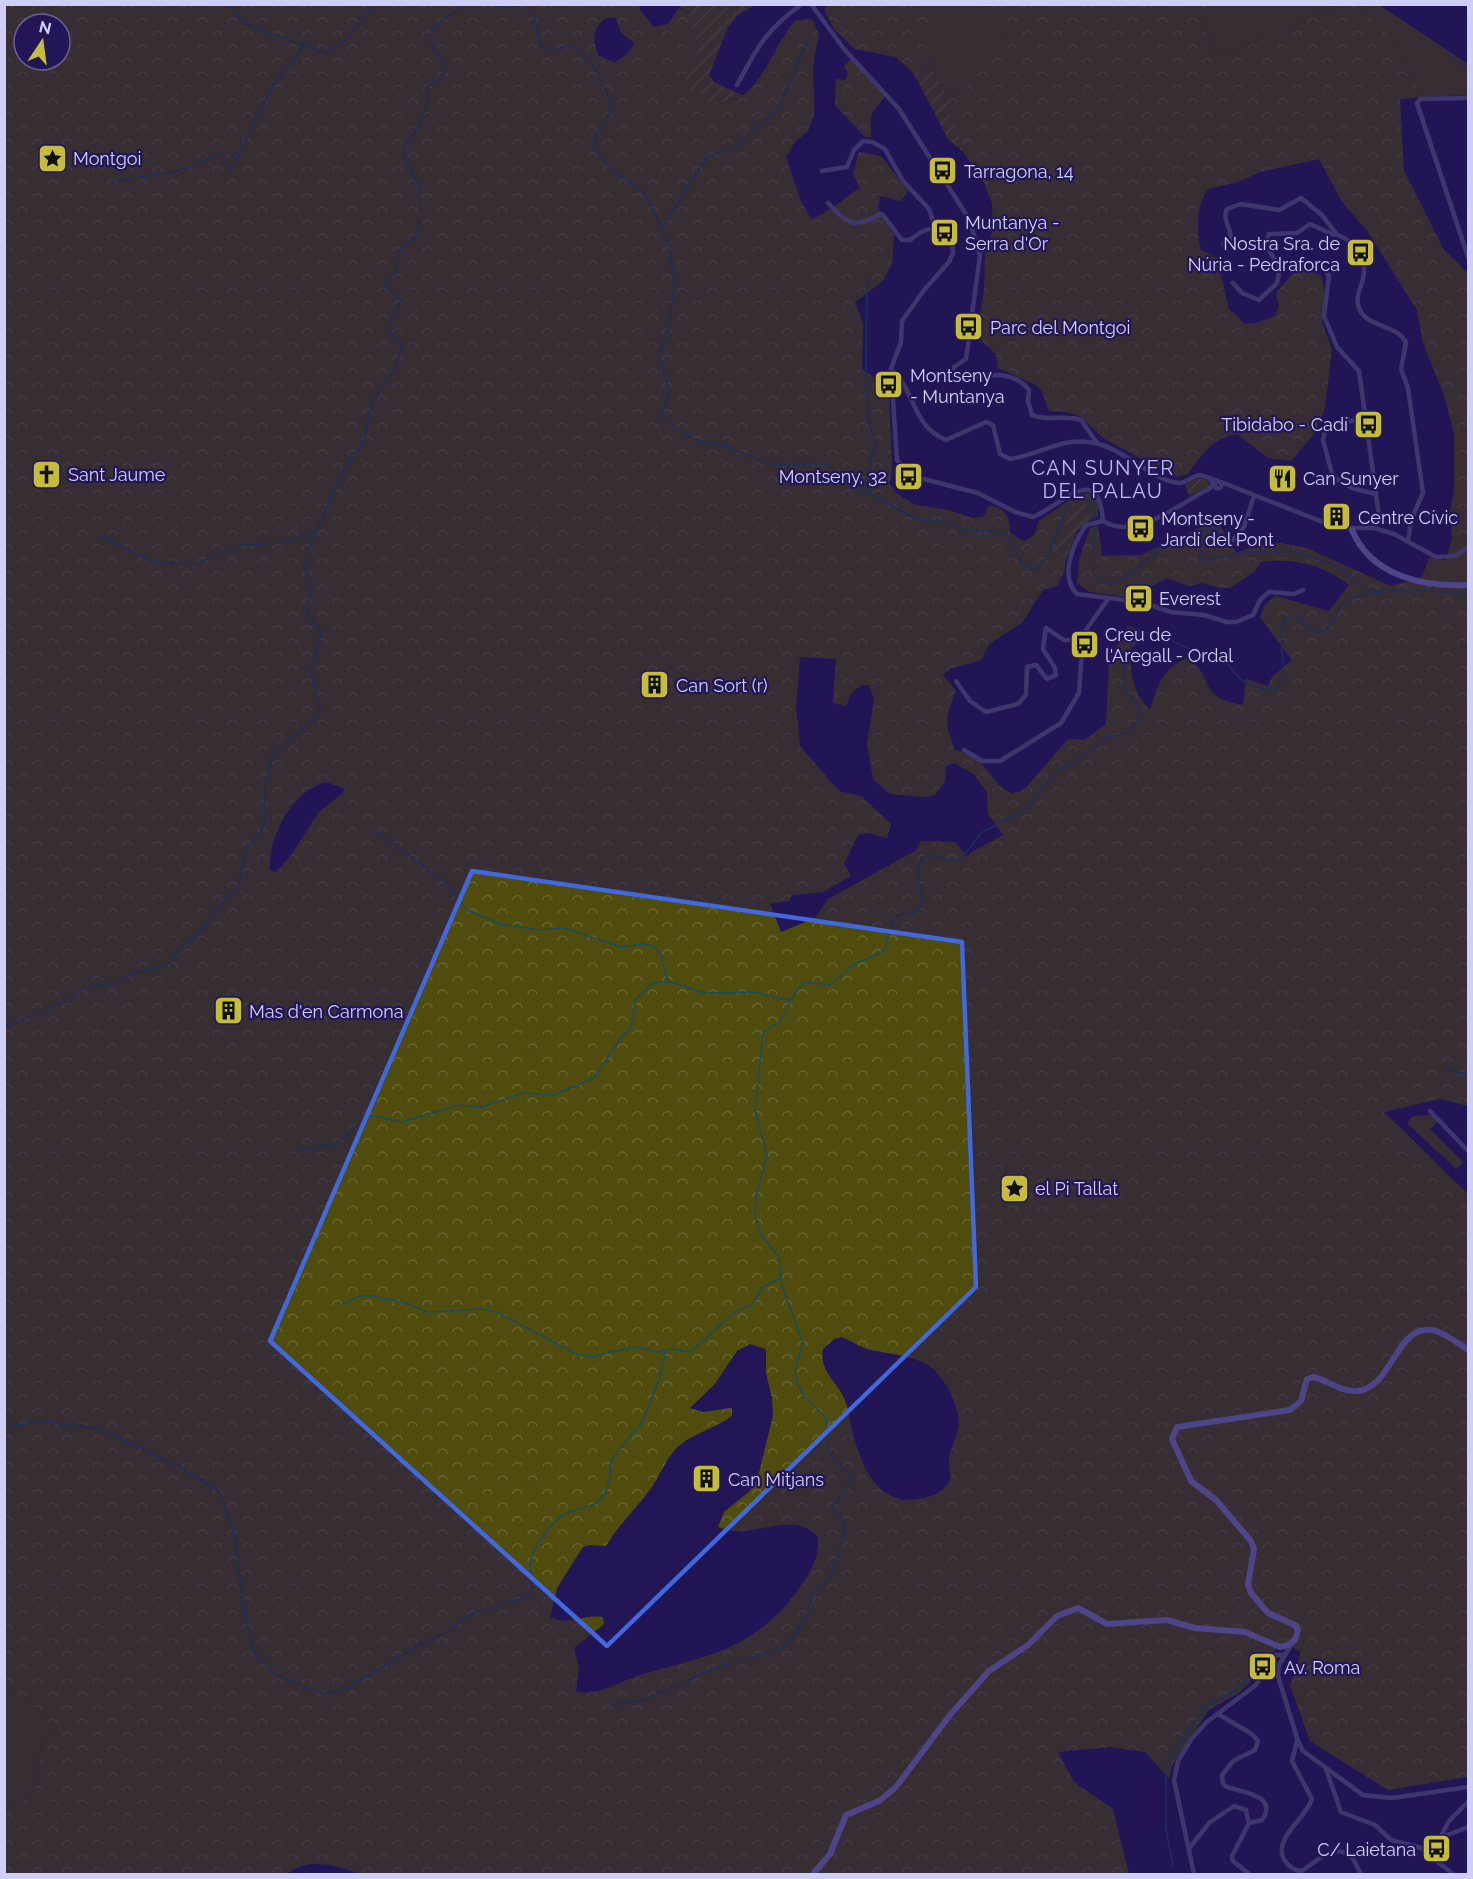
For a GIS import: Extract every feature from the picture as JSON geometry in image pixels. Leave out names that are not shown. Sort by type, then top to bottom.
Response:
[{"type":"street","points":[[737,85],[763,37],[777,22],[802,4]]},
{"type":"street","points":[[811,4],[844,49],[899,109],[969,219],[980,255],[974,315],[966,359],[954,367],[950,376],[959,381],[991,374],[1020,381],[1029,390],[1028,401],[1032,415],[1041,419],[1065,416],[1081,420],[1097,443]]},
{"type":"street","points":[[1468,98],[1420,99],[1417,103],[1468,257]]},
{"type":"street","points":[[822,171],[847,167],[854,150],[862,141],[878,144],[885,149],[903,182],[929,210],[935,227],[952,243],[952,257],[905,314],[901,342],[891,369],[895,449],[897,460],[907,473],[924,480],[978,492],[1015,512],[1033,518],[1079,490],[1090,490],[1097,494],[1100,500],[1103,521]]},
{"type":"street","points":[[1223,244],[1230,242],[1232,237],[1225,219],[1227,209],[1241,204],[1279,210],[1301,198],[1322,215],[1336,234]]},
{"type":"street","points":[[828,203],[846,221],[853,223],[866,223],[880,214],[883,215],[902,240],[910,240],[921,232],[935,227]]},
{"type":"street","points":[[1233,283],[1242,293],[1259,300],[1277,283],[1280,268],[1265,244],[1269,234],[1297,233],[1310,224],[1336,234],[1356,249],[1364,271],[1358,294],[1361,313],[1371,321],[1394,330],[1406,343],[1407,349],[1401,369],[1408,388],[1423,493],[1411,520],[1408,541]]},
{"type":"street","points":[[1309,261],[1322,267],[1329,276],[1324,309],[1326,325],[1337,347],[1359,371],[1379,516],[1374,528]]},
{"type":"street","points":[[891,369],[901,381],[920,420],[931,431],[946,440],[986,422],[993,425],[1000,454],[1010,459],[1040,452],[1058,443],[1097,443],[1142,465],[1170,482],[1184,483],[1196,476],[1209,478],[1218,485],[1232,487],[1338,528],[1352,530],[1374,528],[1408,541],[1422,552],[1445,558],[1455,556],[1468,548]]},
{"type":"street","points":[[1366,420],[1337,422],[1325,431],[1323,440],[1333,477],[1352,488],[1375,494]]},
{"type":"street","points":[[1218,485],[1130,529],[1118,529],[1103,521],[1086,525],[1075,548],[1067,575],[1069,585],[1077,594],[1141,602],[1171,612],[1236,622],[1253,615],[1260,600],[1269,592],[1294,594],[1303,590]]},
{"type":"street","points":[[1233,540],[1244,527],[1254,496]]},
{"type":"street","points":[[1352,530],[1376,562],[1390,573],[1448,584],[1468,585]]},
{"type":"street","points":[[964,750],[982,761],[1000,761],[1061,723],[1079,693],[1082,682],[1081,640],[1108,599]]},
{"type":"street","points":[[956,681],[970,700],[982,711],[990,712],[1018,704],[1026,695],[1027,667],[1036,665],[1047,679],[1056,675],[1055,668],[1042,649],[1046,628],[1064,640],[1081,640]]},
{"type":"street","points":[[1430,1111],[1468,1151]]},
{"type":"street","points":[[1194,1875],[1175,1775],[1178,1761],[1192,1738],[1218,1714],[1251,1691],[1280,1654],[1295,1640],[1298,1630],[1295,1625],[1268,1613],[1251,1593],[1248,1584],[1254,1549],[1251,1541],[1216,1500],[1191,1481],[1176,1450],[1172,1438],[1173,1432],[1177,1427],[1195,1423],[1290,1410],[1301,1401],[1307,1379],[1313,1377],[1343,1390],[1360,1391],[1374,1384],[1409,1338],[1423,1331],[1436,1331],[1468,1350]]},
{"type":"street","points":[[813,1875],[830,1854],[846,1815],[886,1797],[950,1715],[989,1671],[1028,1645],[1064,1611],[1078,1608],[1107,1624],[1172,1621],[1195,1628],[1245,1632],[1270,1643],[1280,1654],[1278,1676],[1298,1741],[1309,1757],[1367,1796],[1392,1798],[1468,1787]]},
{"type":"street","points":[[1218,1714],[1252,1734],[1258,1741],[1253,1753],[1233,1761],[1222,1775],[1223,1784],[1227,1787],[1261,1797],[1266,1801],[1267,1810],[1262,1820],[1248,1823]]},
{"type":"street","points":[[1298,1741],[1292,1761],[1312,1799],[1310,1806],[1284,1840],[1282,1855],[1287,1864],[1301,1873],[1325,1854],[1336,1851],[1353,1857],[1361,1875]]},
{"type":"street","points":[[1325,1768],[1341,1812],[1375,1825],[1391,1840],[1433,1851]]},
{"type":"street","points":[[1454,1875],[1435,1860],[1433,1851],[1449,1821],[1468,1802]]},
{"type":"street","points":[[1190,1847],[1209,1823],[1234,1806],[1245,1810],[1248,1823],[1232,1856],[1233,1861],[1249,1875]]},
{"type":"street","points":[[1440,1838],[1468,1827]]},
{"type":"highlighted area","points":[[472,871],[962,942],[976,1287],[607,1646],[270,1341]]},
{"type":"green space","points":[[640,4],[640,10],[654,27],[668,24],[679,8],[688,12],[690,27],[700,48],[687,67],[719,103],[745,94],[760,77],[795,21],[812,19],[819,34],[813,64],[814,115],[808,131],[794,143],[786,157],[801,201],[811,219],[860,188],[853,174],[859,152],[881,156],[908,191],[900,201],[880,196],[878,208],[894,235],[892,264],[883,281],[855,302],[863,324],[862,369],[889,388],[892,465],[890,484],[896,493],[915,505],[949,510],[972,518],[983,517],[989,506],[999,508],[1008,517],[1010,532],[1025,541],[1034,535],[1039,521],[1077,495],[1088,493],[1099,502],[1098,516],[1090,520],[1092,510],[1054,551],[1066,560],[1064,573],[1057,586],[1043,590],[1022,623],[990,643],[981,660],[950,669],[943,675],[956,691],[947,720],[955,750],[976,757],[999,785],[1012,794],[1025,789],[1068,739],[1085,740],[1106,724],[1109,661],[1128,626],[1147,632],[1130,650],[1130,659],[1136,690],[1151,710],[1155,693],[1166,673],[1187,658],[1199,668],[1214,694],[1224,700],[1243,705],[1246,679],[1268,686],[1272,677],[1292,660],[1260,617],[1264,606],[1275,596],[1329,611],[1349,585],[1318,567],[1296,562],[1273,561],[1261,562],[1254,572],[1230,588],[1202,583],[1189,586],[1167,578],[1141,592],[1136,598],[1090,592],[1077,583],[1079,560],[1090,528],[1098,526],[1102,556],[1141,555],[1217,520],[1236,553],[1265,543],[1281,543],[1307,548],[1390,586],[1422,577],[1468,577],[1468,1106],[1440,1099],[1384,1112],[1468,1194],[1468,1777],[1388,1790],[1310,1741],[1290,1685],[1301,1652],[1285,1643],[1279,1644],[1262,1669],[1239,1693],[1209,1710],[1172,1765],[1169,1778],[1145,1752],[1110,1747],[1058,1752],[1074,1782],[1113,1809],[1129,1874],[360,1874],[342,1868],[313,1864],[287,1874],[5,1874],[5,1811],[30,1797],[36,1785],[41,1747],[52,1727],[37,1710],[5,1688],[5,5]],"holes":[[[606,18],[616,18],[621,33],[635,43],[628,53],[614,63],[598,55],[595,44],[594,35],[598,26]],[[800,657],[836,659],[833,703],[846,706],[851,694],[861,685],[869,685],[874,699],[867,744],[873,779],[890,794],[923,797],[935,795],[945,782],[946,766],[954,763],[974,774],[987,793],[988,814],[1003,835],[970,853],[968,857],[955,842],[921,841],[915,851],[828,899],[815,918],[781,932],[770,904],[789,901],[792,895],[823,892],[851,876],[844,864],[858,835],[868,833],[887,838],[891,824],[861,796],[839,791],[800,746],[796,707]],[[326,782],[343,788],[344,792],[319,812],[289,858],[275,873],[270,870],[270,857],[284,817],[303,795]],[[842,1337],[867,1349],[918,1360],[932,1368],[943,1380],[952,1396],[959,1422],[950,1455],[950,1479],[942,1491],[919,1499],[901,1499],[887,1493],[875,1483],[859,1454],[844,1398],[824,1365],[823,1349],[834,1339]],[[750,1344],[766,1349],[766,1373],[772,1398],[773,1415],[758,1477],[750,1491],[724,1512],[718,1527],[731,1531],[745,1531],[796,1525],[808,1529],[818,1537],[818,1551],[814,1564],[783,1609],[747,1638],[707,1656],[637,1676],[599,1691],[576,1691],[579,1669],[574,1648],[604,1624],[603,1617],[570,1620],[550,1617],[557,1588],[583,1547],[606,1546],[652,1487],[675,1449],[692,1437],[732,1416],[732,1408],[703,1412],[690,1408],[714,1385],[737,1351]]]},
{"type":"green space","points":[[677,5],[755,5],[737,16],[728,27],[709,75],[714,82],[744,96],[719,103],[685,88],[687,67],[700,48],[690,27],[688,12]]},
{"type":"green space","points":[[828,5],[921,5],[918,9],[931,23],[935,59],[914,74],[896,57],[855,49],[834,29],[824,9]]},
{"type":"green space","points":[[921,5],[980,5],[1007,37],[973,68],[975,80],[964,89],[943,88],[929,64],[935,59],[918,9]]},
{"type":"green space","points":[[980,5],[1208,5],[1205,20],[1213,58],[1343,5],[1356,5],[1392,36],[1423,97],[1400,99],[1404,171],[1444,250],[1468,273],[1468,542],[1452,539],[1450,511],[1454,491],[1454,433],[1443,392],[1423,343],[1417,310],[1366,229],[1342,202],[1319,159],[1260,172],[1238,182],[1208,189],[1201,203],[1198,219],[1201,250],[1217,258],[1229,309],[1245,324],[1256,323],[1275,316],[1279,306],[1276,293],[1295,271],[1305,268],[1321,276],[1325,293],[1322,323],[1332,349],[1325,408],[1314,434],[1291,461],[1268,458],[1237,434],[1214,444],[1188,474],[1175,477],[1103,438],[1080,416],[1067,412],[1049,411],[1041,390],[1036,385],[998,368],[996,354],[976,336],[984,291],[985,254],[993,230],[992,203],[984,183],[964,153],[943,88],[964,89],[974,80],[972,68],[1007,37]]},
{"type":"green space","points":[[1208,5],[1343,5],[1213,58],[1205,19]]},
{"type":"green space","points":[[1356,5],[1379,5],[1468,64],[1468,95],[1423,97],[1392,36]]},
{"type":"green space","points":[[851,59],[885,96],[871,115],[871,137],[865,137],[835,105],[836,79],[845,80],[848,74],[844,66]]},
{"type":"green space","points":[[929,64],[943,88],[964,153],[948,139],[914,74]]},
{"type":"green space","points":[[1198,478],[1207,480],[1210,486],[1189,496],[1185,485]]},
{"type":"green space","points":[[1081,500],[1092,510],[1090,520],[1077,531],[1066,560],[1053,551],[1074,506]]},
{"type":"green space","points":[[1452,539],[1468,542],[1468,577],[1422,577],[1429,558],[1446,560]]},
{"type":"green space","points":[[1431,1115],[1438,1121],[1430,1129],[1463,1162],[1456,1169],[1407,1123],[1413,1116]]},
{"type":"green space","points":[[5,1688],[37,1710],[52,1727],[41,1747],[36,1785],[30,1797],[5,1811]]},
{"type":"waterway","points":[[228,4],[246,24],[325,53],[345,41],[376,4]]},
{"type":"waterway","points":[[4,1028],[67,1000],[82,989],[115,983],[134,973],[165,966],[171,962],[180,947],[197,937],[218,907],[237,890],[246,852],[264,826],[265,788],[273,754],[319,715],[320,708],[311,672],[321,632],[306,611],[311,594],[306,566],[308,552],[341,475],[364,441],[372,403],[396,366],[402,344],[387,330],[401,300],[387,287],[386,281],[394,275],[400,251],[416,237],[420,226],[419,186],[404,155],[405,144],[420,126],[428,98],[427,87],[442,77],[446,67],[429,39],[437,24],[466,4]]},
{"type":"waterway","points":[[491,4],[507,8],[522,4]]},
{"type":"waterway","points":[[529,4],[542,44],[552,51],[567,45],[579,49],[598,75],[608,96],[610,112],[596,137],[594,149],[614,173],[636,186],[647,197],[670,246],[674,285],[669,327],[659,355],[669,391],[661,417],[696,441],[729,447],[769,464],[826,464],[859,490],[869,493]]},
{"type":"waterway","points":[[662,228],[707,157],[741,143],[759,124],[777,112],[809,39]]},
{"type":"waterway","points":[[229,171],[272,88],[303,46]]},
{"type":"waterway","points":[[1446,52],[1468,69]]},
{"type":"waterway","points":[[112,181],[175,172],[223,153],[239,154]]},
{"type":"waterway","points":[[867,275],[866,384],[869,419],[875,445],[865,483],[870,493],[919,521],[947,521],[964,530],[997,531],[1007,535],[1023,565],[1033,570],[1047,557],[1072,503],[1081,497],[1089,500],[1094,509],[1095,520]]},
{"type":"waterway","points":[[1095,525],[1093,573],[1107,583],[1122,581],[1165,548],[1213,528],[1218,529],[1218,535],[1204,547],[1198,557],[1209,560],[1249,552],[1292,552],[1333,564],[1368,589],[1386,592]]},
{"type":"waterway","points":[[100,536],[153,562],[197,564],[239,545],[285,543],[315,531]]},
{"type":"waterway","points":[[613,1705],[644,1700],[714,1669],[786,1647],[807,1616],[811,1596],[831,1576],[845,1534],[844,1522],[834,1510],[833,1505],[846,1490],[851,1476],[828,1451],[826,1417],[803,1395],[797,1382],[795,1370],[803,1343],[782,1286],[779,1257],[760,1233],[755,1215],[756,1197],[767,1155],[755,1111],[763,1033],[781,1020],[797,989],[806,982],[830,985],[853,965],[884,951],[895,917],[915,912],[921,908],[922,895],[918,871],[922,859],[932,855],[954,861],[962,858],[981,833],[1026,809],[1055,773],[1075,762],[1107,738],[1129,732],[1135,726],[1140,713],[1127,692],[1124,670],[1129,653],[1140,633],[1155,633],[1199,652],[1218,652],[1237,676],[1245,682],[1264,689],[1276,689],[1281,682],[1283,670],[1282,628],[1286,618],[1300,618],[1311,630],[1319,633],[1327,628],[1341,605],[1372,593],[1406,590],[1468,596]]},
{"type":"waterway","points":[[375,831],[443,880],[467,910],[501,924],[539,930],[565,928],[621,947],[644,944],[654,946],[661,955],[668,981],[704,993],[754,992],[790,1001]]},
{"type":"waterway","points":[[299,1150],[337,1143],[371,1115],[402,1122],[459,1105],[482,1107],[523,1093],[554,1095],[594,1078],[620,1039],[630,1029],[636,999],[653,983],[669,982]]},
{"type":"waterway","points":[[1445,1069],[1468,1075]]},
{"type":"waterway","points":[[343,1304],[360,1296],[373,1296],[409,1304],[427,1312],[482,1309],[497,1312],[576,1354],[591,1357],[634,1347],[657,1352],[671,1349],[691,1352],[735,1312],[753,1304],[763,1287],[781,1278]]},
{"type":"waterway","points":[[4,1423],[21,1425],[40,1421],[101,1429],[180,1467],[219,1491],[234,1532],[244,1611],[253,1648],[273,1674],[325,1694],[348,1688],[419,1645],[448,1632],[472,1613],[493,1609],[506,1601],[529,1599],[533,1590],[530,1564],[536,1547],[547,1530],[560,1517],[571,1511],[590,1506],[605,1494],[611,1460],[642,1422],[660,1378],[665,1352]]},
{"type":"waterway","points":[[1173,1866],[1166,1829],[1166,1765],[1205,1707],[1232,1693],[1246,1681],[1254,1665]]},
{"type":"place","name":"Montgoi","points":[[52,158]]},
{"type":"place","name":"Tarragona, 14","points":[[943,171]]},
{"type":"place","name":"Muntanya - Serra d'Or","points":[[944,232]]},
{"type":"place","name":"Nostra Sra. de Núria - Pedraforca","points":[[1361,253]]},
{"type":"place","name":"Parc del Montgoi","points":[[969,327]]},
{"type":"place","name":"Montseny - Muntanya","points":[[889,385]]},
{"type":"place","name":"Tibidabo - Cadí","points":[[1369,424]]},
{"type":"place","name":"Sant Jaume","points":[[47,474]]},
{"type":"place","name":"Montseny, 32","points":[[908,476]]},
{"type":"place","name":"Can Sunyer","points":[[1282,478]]},
{"type":"place","name":"Centre Cívic","points":[[1337,517]]},
{"type":"place","name":"Montseny - Jardí del Pont","points":[[1140,528]]},
{"type":"place","name":"Everest","points":[[1138,598]]},
{"type":"place","name":"Creu de l'Aregall - Ordal","points":[[1084,644]]},
{"type":"place","name":"Can Sort (r)","points":[[655,685]]},
{"type":"place","name":"Mas d'en Carmona","points":[[228,1011]]},
{"type":"place","name":"el Pi Tallat","points":[[1014,1188]]},
{"type":"place","name":"Can Mitjans","points":[[707,1479]]},
{"type":"place","name":"Av. Roma","points":[[1263,1667]]},
{"type":"place","name":"C/ Laietana","points":[[1437,1849]]},
{"type":"district","name":"CAN SUNYER DEL PALAU","points":[[1103,480]]}]
